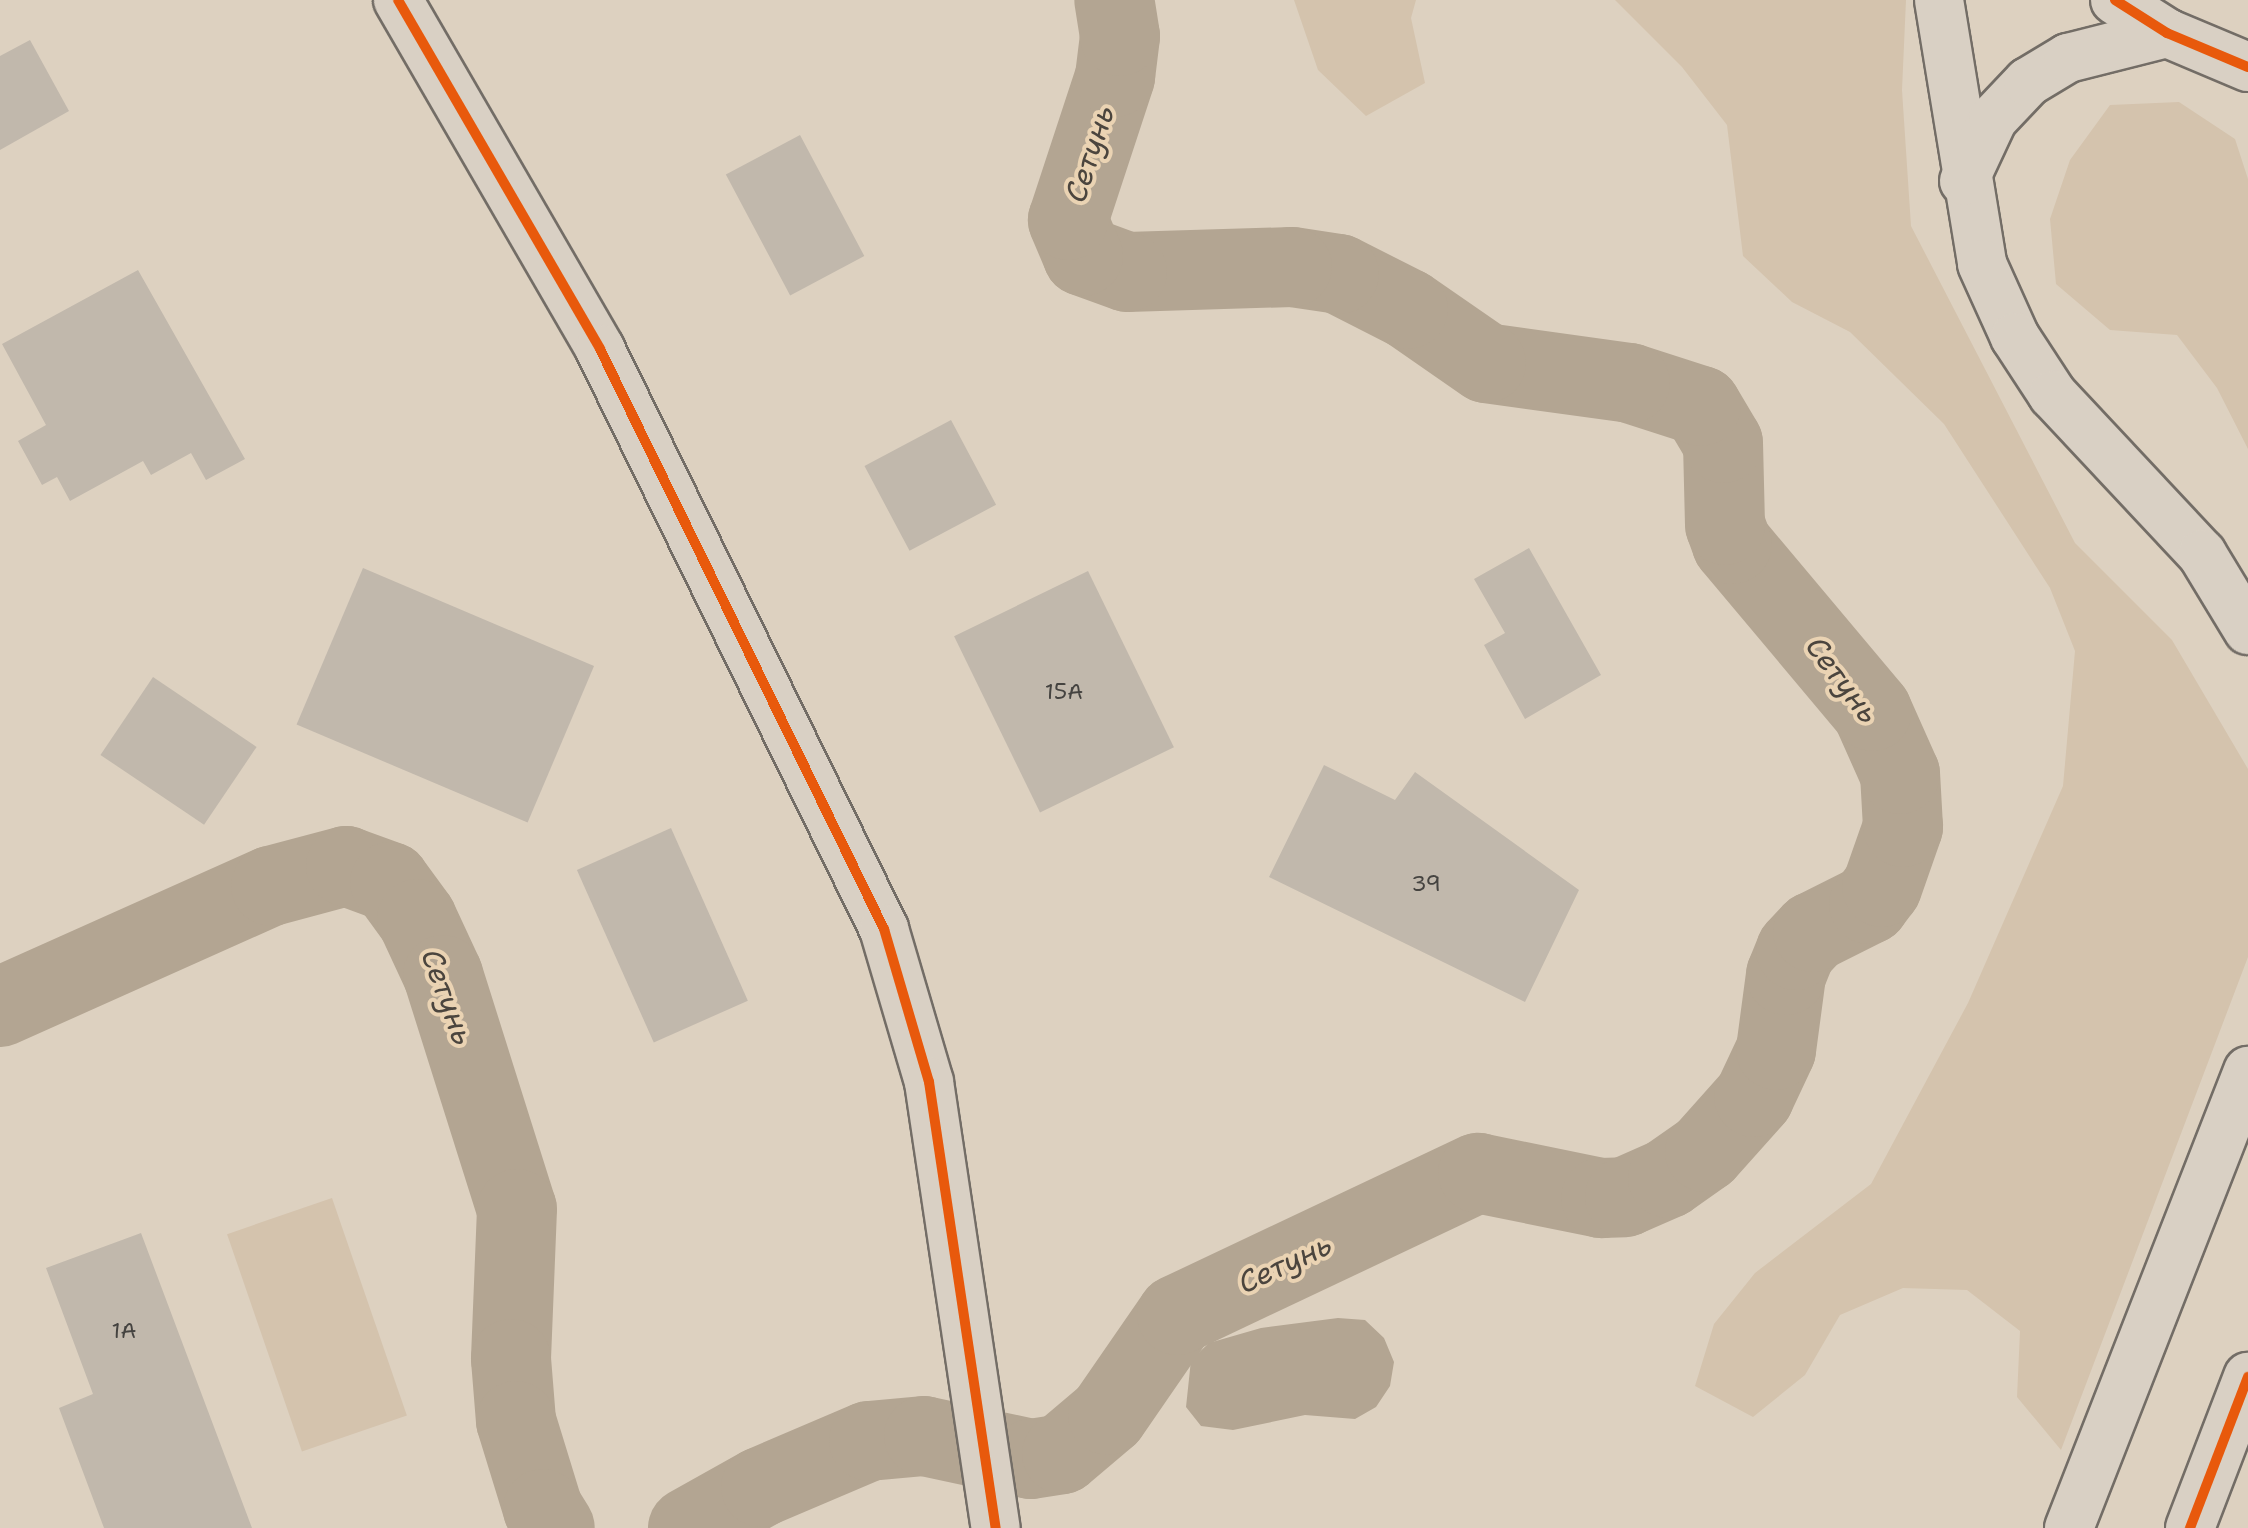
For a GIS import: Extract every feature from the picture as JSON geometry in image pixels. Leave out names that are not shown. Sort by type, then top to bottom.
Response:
[{"type":"street","points":[[398,0],[600,349],[884,929],[929,1082],[996,1528]]},
{"type":"street","points":[[1939,0],[1964,181],[1982,264],[2015,337],[2054,395],[2202,554],[2248,630]]},
{"type":"street","points":[[2115,0],[2167,33],[2248,67]]},
{"type":"street","points":[[1964,181],[1993,119],[2028,82],[2068,58],[2167,33]]},
{"type":"street","points":[[2069,1528],[2248,1071]]},
{"type":"street","points":[[2190,1528],[2248,1377]]},
{"type":"shaded area","points":[[1294,0],[1416,0],[1411,18],[1425,83],[1366,116],[1318,70]]},
{"type":"shaded area","points":[[1615,0],[1906,0],[1902,90],[1911,226],[2075,543],[2172,640],[2248,769],[2248,957],[2061,1450],[2017,1397],[2020,1331],[1967,1290],[1903,1288],[1840,1315],[1805,1375],[1753,1417],[1695,1386],[1714,1324],[1755,1273],[1871,1184],[1968,1003],[2063,786],[2075,651],[2050,588],[1944,424],[1850,332],[1792,302],[1743,256],[1727,125],[1682,67]]},
{"type":"shaded area","points":[[2179,102],[2235,139],[2248,179],[2248,449],[2217,388],[2177,335],[2110,330],[2056,284],[2050,219],[2070,160],[2110,105]]},
{"type":"shaded area","points":[[48,955],[56,1006],[0,1034],[0,979]]},
{"type":"shaded area","points":[[332,1198],[407,1415],[302,1452],[227,1234]]},
{"type":"shaded area","points":[[1338,1318],[1365,1320],[1384,1338],[1394,1362],[1390,1386],[1376,1407],[1355,1419],[1305,1415],[1233,1430],[1201,1426],[1186,1407],[1191,1360],[1209,1343],[1261,1328]]},
{"type":"building","points":[[30,40],[69,111],[0,150],[0,56]]},
{"type":"building","points":[[800,135],[864,256],[790,295],[726,174]]},
{"type":"building","points":[[138,270],[245,459],[206,480],[191,453],[151,475],[143,461],[70,501],[57,477],[42,485],[18,441],[46,425],[2,344]]},
{"type":"building","points":[[951,420],[996,505],[910,551],[864,466]]},
{"type":"building","points":[[1529,548],[1601,675],[1525,719],[1484,645],[1505,633],[1474,579]]},
{"type":"building","points":[[363,568],[594,666],[528,823],[297,724]]},
{"type":"building","points":[[1088,571],[1174,747],[1040,812],[954,636]]},
{"type":"building","points":[[153,677],[257,747],[204,825],[100,755]]},
{"type":"building","points":[[1324,765],[1395,800],[1415,772],[1579,890],[1525,1002],[1269,877]]},
{"type":"building","points":[[671,828],[748,1001],[654,1043],[577,870]]},
{"type":"building","points":[[141,1233],[252,1528],[104,1528],[59,1408],[93,1394],[46,1268]]},
{"type":"waterway","name":"Сетунь","points":[[688,1528],[761,1487],[869,1441],[924,1436],[1031,1459],[1062,1454],[1108,1415],[1177,1315],[1478,1173],[1601,1198],[1625,1197],[1668,1178],[1705,1152],[1754,1097],[1776,1050],[1786,975],[1796,950],[1813,932],[1869,904],[1882,887],[1903,827],[1900,774],[1872,711],[1732,544],[1725,525],[1723,443],[1701,406],[1630,383],[1486,363],[1408,309],[1339,274],[1292,267],[1127,272],[1083,256],[1068,220],[1115,77],[1120,36],[1114,0]]},
{"type":"waterway","name":"Сетунь","points":[[0,1007],[271,886],[346,866],[390,882],[417,919],[443,975],[517,1209],[511,1359],[516,1421],[543,1509],[555,1528]]},
{"type":"cycle path","points":[[398,0],[600,349],[884,929],[929,1082],[996,1528]]},
{"type":"cycle path","points":[[2115,0],[2167,33],[2248,67]]},
{"type":"cycle path","points":[[2190,1528],[2248,1377]]}]
